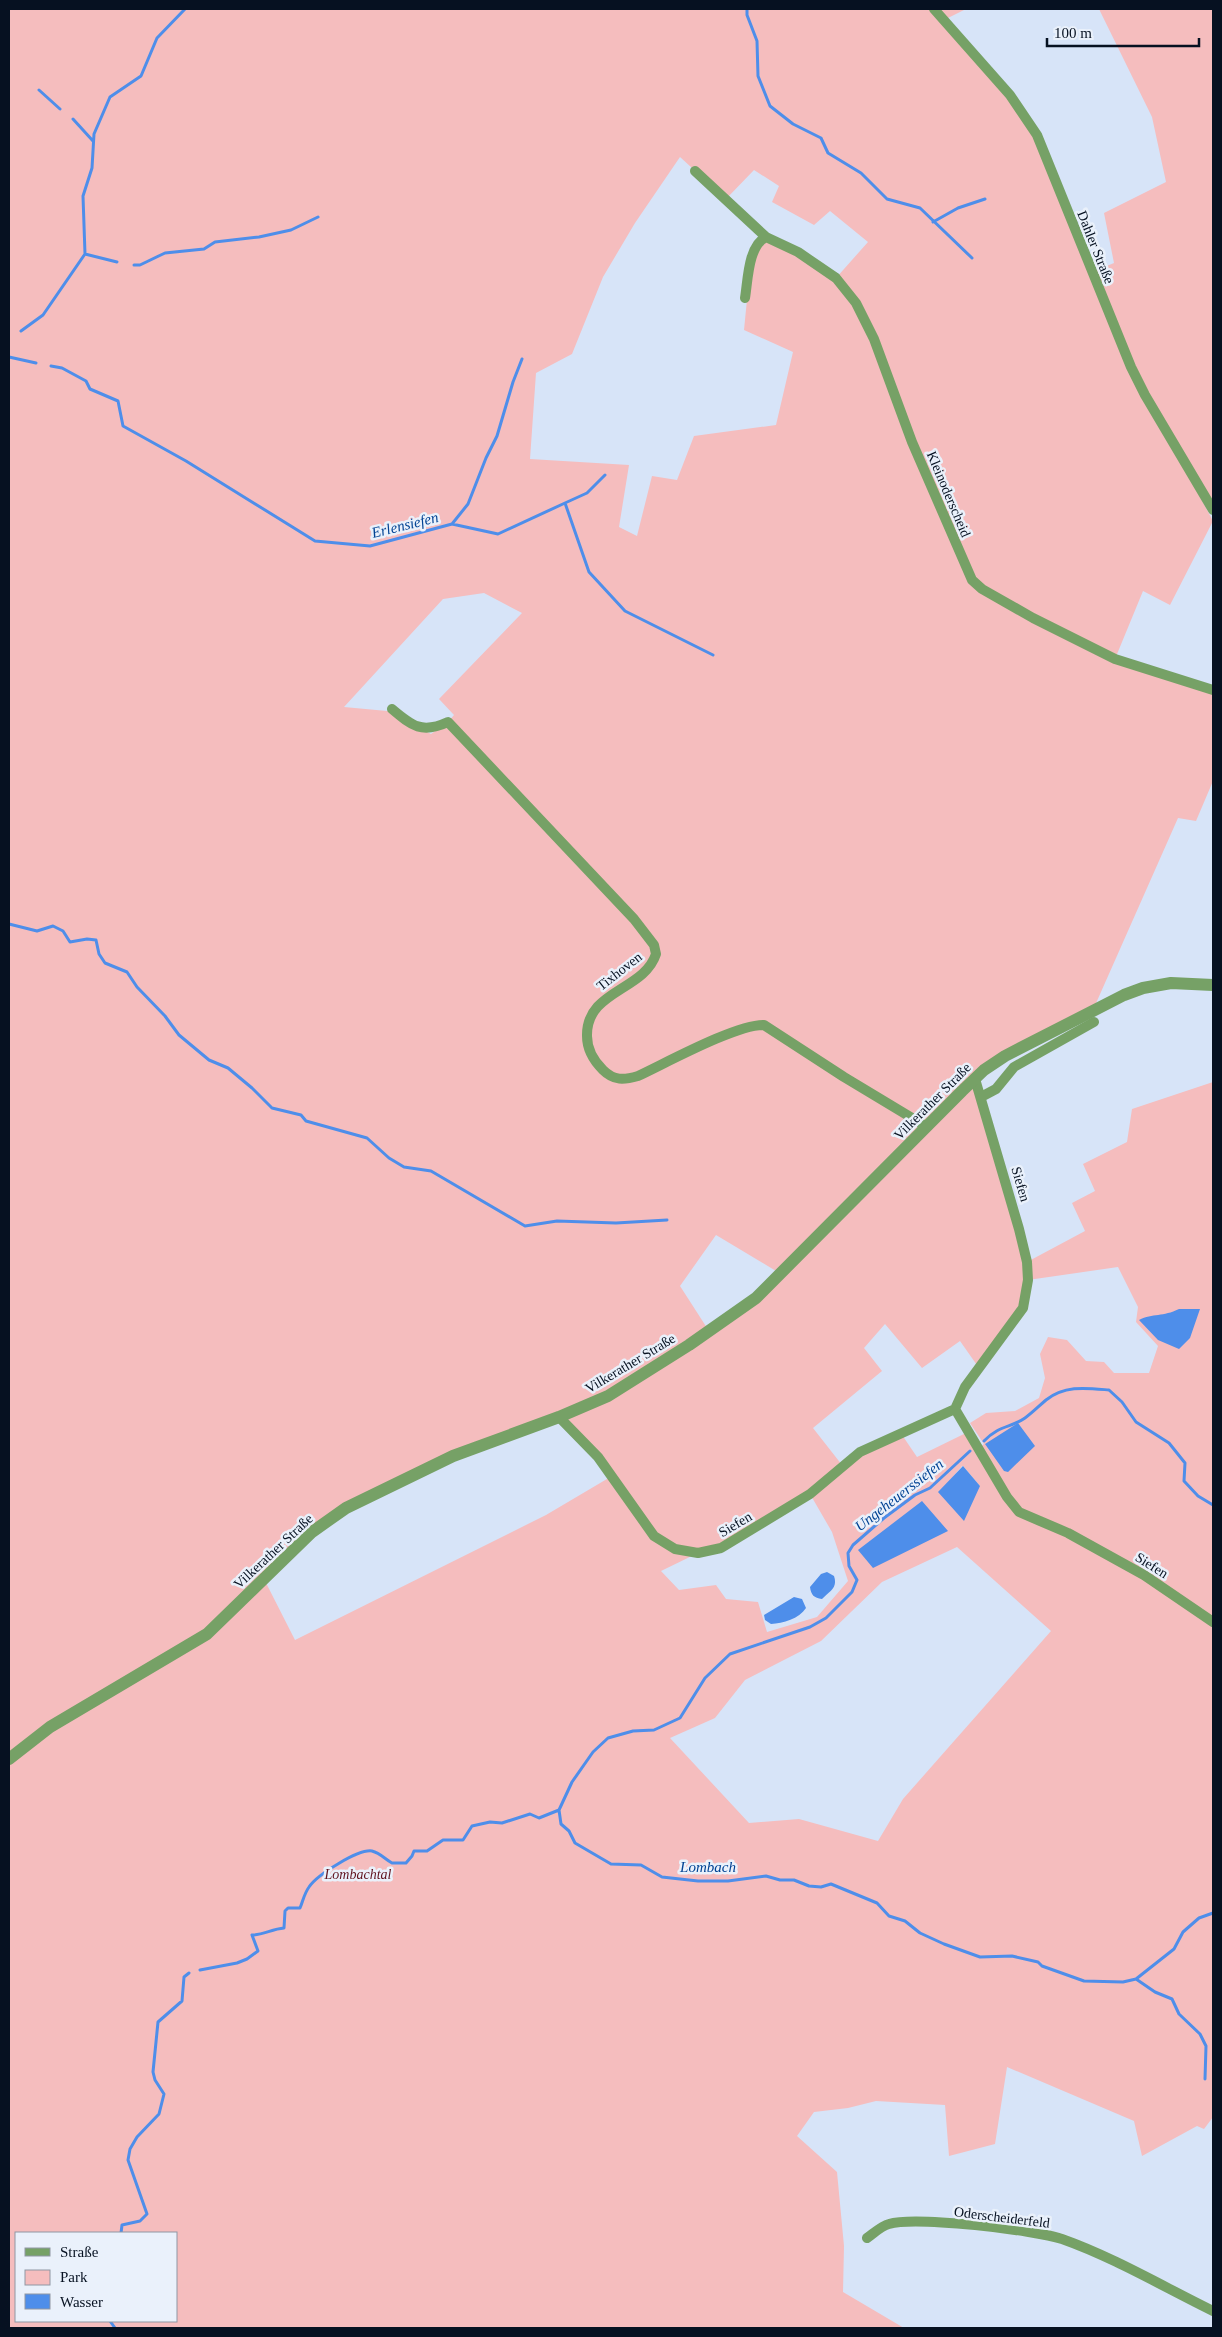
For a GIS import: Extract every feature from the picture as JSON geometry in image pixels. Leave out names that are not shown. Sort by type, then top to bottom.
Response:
[{"type":"street","name":"Dahler Straße","points":[[934,9],[1010,95],[1037,135],[1131,367],[1145,395],[1213,510]]},
{"type":"street","name":"Kleinoderscheid","points":[[695,171],[766,237],[817,264],[836,278],[856,303],[874,339],[903,419],[972,580],[982,589],[1033,618],[1115,659],[1213,690]]},
{"type":"street","points":[[745,298],[756,247],[760,239],[766,237]]},
{"type":"street","name":"Tixhoven","points":[[392,709],[412,726],[432,729],[448,722],[634,919],[654,945],[656,954],[649,967],[609,996],[594,1011],[590,1019],[587,1029],[589,1050],[604,1071],[612,1077],[623,1080],[638,1076],[736,1031],[754,1025],[764,1025],[926,1127]]},
{"type":"street","name":"Vilkerather Straße","points":[[9,1759],[50,1727],[207,1634],[312,1532],[346,1508],[453,1456],[559,1417],[608,1396],[756,1298],[974,1079],[1005,1056],[1124,995],[1143,988],[1171,983],[1213,985]]},
{"type":"street","points":[[981,1097],[996,1089],[1014,1067],[1091,1028]]},
{"type":"street","name":"Siefen","points":[[559,1417],[598,1457],[654,1536],[674,1550],[698,1554],[721,1548],[810,1494],[860,1452],[955,1409],[965,1386],[1023,1308],[1028,1280],[1024,1246],[981,1097],[974,1079]]},
{"type":"street","name":"Siefen","points":[[955,1409],[1007,1497],[1019,1512],[1068,1533],[1144,1575],[1213,1622]]},
{"type":"street","name":"Oderscheiderfeld","points":[[867,2238],[888,2224],[926,2222],[1047,2235],[1094,2252],[1213,2311]]},
{"type":"green space","name":"Lombachtal","points":[[9,9],[966,9],[944,20],[1025,115],[1092,272],[1114,263],[1104,213],[1166,182],[1152,117],[1099,9],[1213,9],[1213,509],[1140,385],[1213,521],[1170,605],[1143,591],[1115,659],[1213,690],[1213,781],[1196,821],[1178,818],[1093,1010],[975,1079],[1027,1262],[1085,1231],[1072,1203],[1095,1191],[1083,1164],[1127,1142],[1132,1109],[1213,1082],[1213,2117],[1204,2129],[1197,2126],[1142,2156],[1134,2121],[1007,2067],[995,2144],[949,2156],[945,2105],[876,2101],[848,2108],[814,2112],[797,2136],[837,2172],[844,2246],[843,2292],[904,2328],[9,2328]],"holes":[[[680,157],[726,199],[754,170],[779,186],[772,202],[814,225],[830,211],[868,242],[836,278],[766,237],[751,259],[744,330],[793,352],[776,425],[694,436],[677,480],[652,476],[637,536],[619,527],[629,465],[530,459],[536,373],[572,354],[603,277],[635,223]],[[484,593],[522,613],[439,699],[454,715],[448,722],[431,734],[387,711],[344,707],[443,599]],[[716,1235],[781,1274],[709,1331],[680,1286]],[[1118,1267],[1138,1307],[1136,1322],[1158,1346],[1149,1373],[1114,1373],[1104,1362],[1086,1361],[1067,1340],[1048,1337],[1040,1354],[1045,1378],[1039,1398],[1015,1411],[986,1413],[970,1423],[984,1444],[979,1448],[968,1432],[917,1457],[900,1432],[842,1465],[813,1428],[882,1371],[864,1348],[885,1324],[922,1368],[960,1341],[979,1368],[1026,1298],[1028,1280]],[[559,1417],[612,1476],[546,1515],[295,1640],[264,1579],[312,1532],[377,1492]],[[963,1466],[980,1486],[946,1485]],[[810,1494],[832,1532],[848,1581],[817,1617],[767,1632],[758,1602],[726,1599],[716,1585],[679,1590],[661,1571],[698,1553],[737,1539]],[[957,1547],[1051,1631],[903,1799],[878,1841],[799,1819],[749,1823],[670,1738],[715,1718],[745,1680],[821,1641],[882,1582]]]},
{"type":"water","points":[[1179,1309],[1200,1309],[1190,1338],[1179,1349],[1158,1340],[1139,1320],[1149,1316]]},
{"type":"water","points":[[1018,1423],[1035,1446],[1008,1472],[1004,1471],[985,1444]]},
{"type":"water","points":[[963,1466],[980,1486],[964,1521],[938,1492]]},
{"type":"water","points":[[922,1501],[948,1531],[873,1568],[858,1550]]},
{"type":"water","points":[[827,1572],[834,1576],[835,1584],[822,1599],[817,1598],[813,1596],[810,1587],[821,1574]]},
{"type":"water","points":[[794,1597],[802,1599],[806,1608],[803,1612],[786,1621],[771,1624],[765,1620],[764,1615]]},
{"type":"waterway","points":[[21,331],[43,315],[85,254],[83,196],[92,168],[94,134],[110,97],[141,76],[157,38],[185,9]]},
{"type":"waterway","points":[[747,9],[747,15],[757,41],[758,76],[770,106],[793,124],[821,138],[828,153],[861,173],[887,199],[920,208],[972,258]]},
{"type":"waterway","points":[[39,90],[60,109]]},
{"type":"waterway","points":[[73,119],[93,141]]},
{"type":"waterway","points":[[933,222],[958,208],[985,199]]},
{"type":"waterway","points":[[134,265],[140,265],[165,253],[204,249],[215,242],[259,237],[291,230],[318,217]]},
{"type":"waterway","points":[[85,254],[117,262]]},
{"type":"waterway","name":"Erlensiefen","points":[[9,357],[36,363]]},
{"type":"waterway","points":[[452,524],[468,504],[497,436],[522,359]]},
{"type":"waterway","name":"Erlensiefen","points":[[51,366],[62,368],[86,381],[90,389],[118,401],[123,426],[186,461],[315,541],[370,546],[452,524],[498,534],[565,503],[589,572],[625,611],[713,655]]},
{"type":"waterway","points":[[565,503],[587,493],[605,475]]},
{"type":"waterway","points":[[9,924],[37,931],[53,926],[63,931],[70,942],[87,939],[96,940],[99,954],[105,963],[127,972],[137,987],[165,1016],[179,1035],[209,1060],[228,1068],[272,1108],[301,1115],[306,1121],[367,1138],[389,1158],[404,1167],[431,1171],[525,1226],[557,1221],[616,1223],[667,1220]]},
{"type":"waterway","name":"Ungeheuerssiefen","points":[[984,1441],[1000,1429],[1025,1418],[1053,1395],[1076,1389],[1109,1390],[1122,1402],[1136,1422],[1169,1443],[1185,1463],[1184,1481],[1198,1496],[1213,1505]]},
{"type":"waterway","name":"Ungeheuerssiefen","points":[[559,1810],[572,1782],[593,1752],[608,1738],[633,1731],[654,1730],[680,1718],[705,1678],[730,1654],[810,1627],[826,1618],[852,1592],[857,1580],[849,1566],[848,1553],[853,1545],[884,1518],[915,1495],[930,1488],[970,1451]]},
{"type":"waterway","name":"Lombach","points":[[200,1970],[237,1963],[258,1951],[252,1935],[284,1928],[285,1911],[288,1908],[300,1908],[306,1892],[313,1882],[348,1858],[366,1851],[372,1851],[392,1863],[406,1863],[414,1851],[427,1851],[443,1840],[463,1840],[472,1826],[490,1822],[502,1823],[530,1814],[539,1818],[559,1810],[561,1824],[569,1831],[575,1843],[611,1864],[641,1865],[662,1877],[698,1881],[728,1881],[766,1876],[780,1880],[794,1880],[809,1886],[821,1887],[831,1884],[877,1903],[889,1916],[905,1921],[920,1933],[944,1944],[980,1957],[1012,1956],[1038,1962],[1042,1966],[1084,1981],[1123,1982],[1136,1979],[1174,1949],[1183,1932],[1199,1918],[1213,1913]]},
{"type":"waterway","name":"Lombach","points":[[121,2232],[122,2225],[140,2221],[147,2214],[128,2160],[130,2149],[137,2137],[159,2114],[164,2094],[155,2080],[153,2072],[158,2022],[182,2001],[184,1977],[189,1973]]},
{"type":"waterway","points":[[1136,1979],[1155,1992],[1172,1999],[1179,2014],[1200,2034],[1206,2046],[1205,2079]]},
{"type":"waterway","name":"Lombach","points":[[111,2322],[115,2328]]}]
